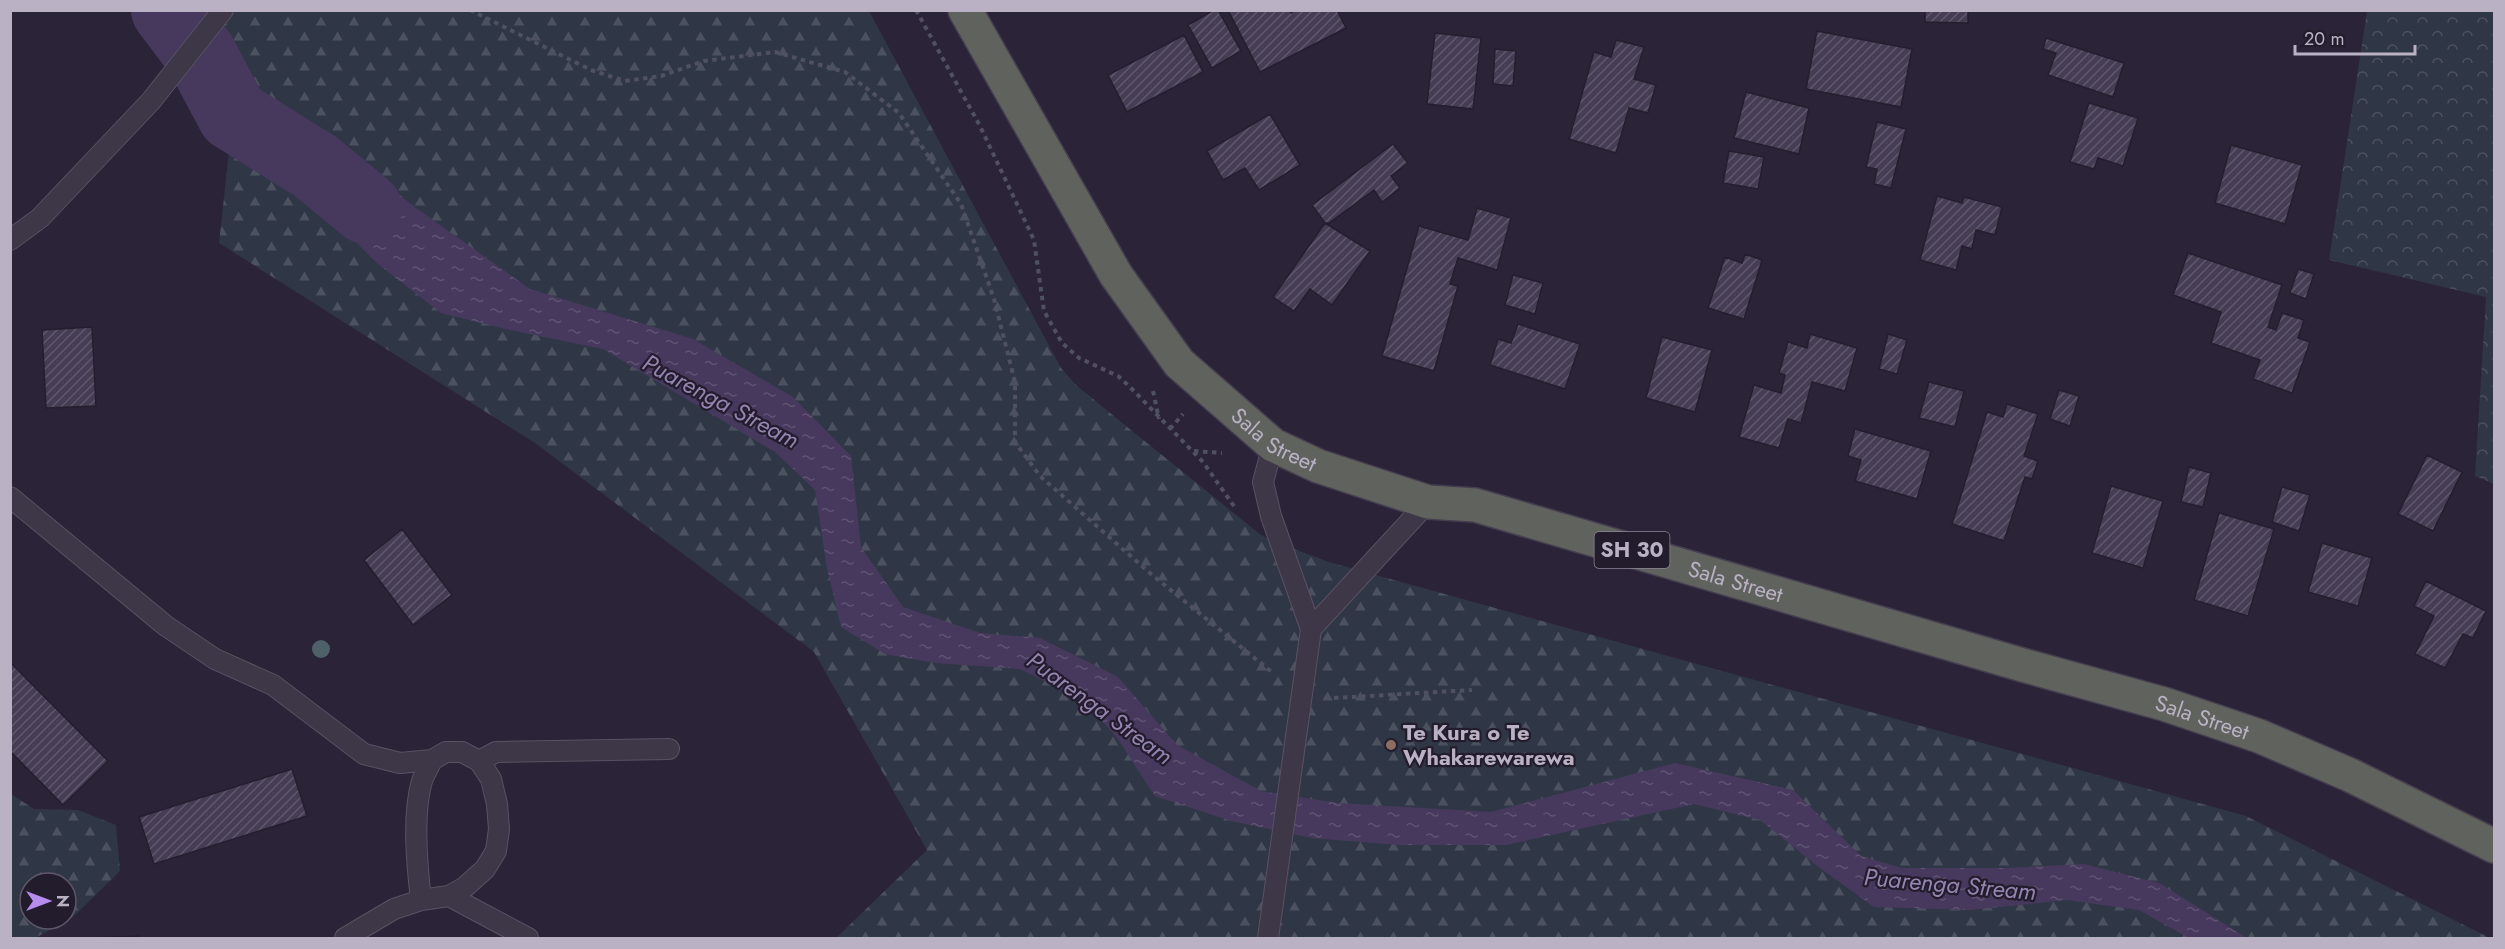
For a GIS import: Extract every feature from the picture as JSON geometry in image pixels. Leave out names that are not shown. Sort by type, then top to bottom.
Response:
[{"type":"highway","name":"Sala Street","points":[[964,10],[1116,275],[1179,363],[1274,445],[1318,466],[1428,502],[1475,505],[2164,704],[2259,736],[2319,762],[2494,846]]},
{"type":"lane","points":[[10,240],[40,218],[151,101],[223,10]]},
{"type":"lane","points":[[1268,938],[1311,629],[1271,516],[1263,482],[1274,445]]},
{"type":"lane","points":[[10,497],[166,626],[215,659],[273,685],[364,754],[400,763],[432,760],[446,752],[462,752],[479,761],[490,779],[497,804],[499,829],[496,851],[485,869],[465,887],[449,896],[421,900],[394,909],[345,939]]},
{"type":"lane","points":[[1311,629],[1428,502]]},
{"type":"lane","points":[[479,761],[496,752],[669,749]]},
{"type":"lane","points":[[421,900],[416,855],[422,782],[432,760]]},
{"type":"lane","points":[[400,763],[422,782]]},
{"type":"lane","points":[[449,896],[528,939]]},
{"type":"path","points":[[470,10],[591,70],[625,81],[661,76],[704,61],[775,52],[845,72],[899,114],[961,204],[994,299],[1015,382],[1015,442],[1040,476],[1150,574],[1247,650],[1303,699]]},
{"type":"path","points":[[916,10],[980,126],[1034,240],[1044,311],[1062,344],[1079,358],[1118,376],[1193,451],[1225,491],[1236,510]]},
{"type":"path","points":[[1152,387],[1159,419]]},
{"type":"path","points":[[1170,429],[1187,410]]},
{"type":"path","points":[[1193,451],[1226,453]]},
{"type":"path","points":[[1334,698],[1472,690]]},
{"type":"green space","points":[[167,11],[869,11],[1061,368],[1076,385],[1261,535],[1329,562],[2246,816],[2490,938],[836,938],[927,850],[814,652],[535,443],[219,243],[233,115],[201,55]]},
{"type":"green space","points":[[2367,11],[2494,11],[2494,484],[2475,476],[2486,297],[2329,260]]},
{"type":"green space","points":[[11,794],[34,809],[78,810],[116,825],[120,871],[78,912],[78,871],[18,871],[18,931],[48,931],[35,938],[11,938]]},
{"type":"water","points":[[324,135],[416,208],[530,289],[693,339],[793,397],[851,456],[861,547],[903,607],[980,633],[1040,638],[1118,677],[1177,745],[1261,791],[1338,803],[1491,812],[1675,763],[1793,790],[1861,856],[1901,868],[2008,868],[2084,864],[2159,883],[2247,938],[2189,938],[2139,910],[2067,900],[1970,910],[1874,907],[1760,820],[1694,804],[1506,845],[1398,845],[1312,838],[1231,821],[1155,796],[1118,739],[1085,701],[1020,669],[935,663],[885,654],[841,627],[827,568],[815,490],[775,452],[603,349],[441,313],[378,264],[269,156]]},
{"type":"building","points":[[1218,10],[1241,51],[1212,68],[1188,25]]},
{"type":"building","points":[[1233,10],[1289,10],[1291,13],[1296,10],[1337,10],[1346,28],[1260,72],[1229,12]]},
{"type":"building","points":[[1925,10],[1968,10],[1968,23],[1925,22]]},
{"type":"building","points":[[1817,31],[1912,49],[1901,107],[1806,89]]},
{"type":"building","points":[[1435,33],[1481,38],[1473,109],[1427,104]]},
{"type":"building","points":[[1184,35],[1203,72],[1127,112],[1108,75]]},
{"type":"building","points":[[2046,38],[2124,63],[2113,97],[2048,75],[2056,53],[2043,49]]},
{"type":"building","points":[[1616,40],[1644,47],[1634,79],[1656,85],[1648,113],[1629,108],[1616,153],[1569,139],[1594,52],[1611,57]]},
{"type":"building","points":[[1495,49],[1516,51],[1513,86],[1493,84]]},
{"type":"building","points":[[1746,92],[1809,108],[1799,154],[1734,138]]},
{"type":"building","points":[[2089,103],[2138,118],[2123,166],[2098,158],[2094,169],[2070,162]]},
{"type":"building","points":[[1270,114],[1300,165],[1259,190],[1245,168],[1223,180],[1207,151]]},
{"type":"building","points":[[1877,122],[1906,129],[1891,188],[1874,184],[1877,169],[1866,167]]},
{"type":"building","points":[[1393,144],[1408,163],[1391,176],[1400,188],[1382,202],[1374,190],[1329,223],[1325,223],[1312,205]]},
{"type":"building","points":[[2231,145],[2302,165],[2285,224],[2215,203]]},
{"type":"building","points":[[1729,151],[1764,157],[1758,189],[1723,183]]},
{"type":"building","points":[[1937,196],[1962,203],[1964,197],[2002,207],[1995,235],[1976,230],[1972,249],[1962,246],[1956,270],[1920,260]]},
{"type":"building","points":[[1477,208],[1511,218],[1497,270],[1458,258],[1450,284],[1458,286],[1434,371],[1382,356],[1419,226],[1468,240]]},
{"type":"building","points":[[1325,223],[1370,251],[1332,305],[1310,289],[1294,311],[1273,297]]},
{"type":"building","points":[[2188,253],[2282,285],[2268,327],[2276,330],[2282,313],[2304,320],[2298,338],[2310,342],[2292,393],[2253,379],[2260,360],[2211,343],[2221,312],[2173,295]]},
{"type":"building","points":[[1745,254],[1762,260],[1744,319],[1708,308],[1725,257],[1742,263]]},
{"type":"building","points":[[2298,269],[2314,274],[2306,299],[2290,293]]},
{"type":"building","points":[[1513,275],[1543,283],[1535,314],[1505,305]]},
{"type":"building","points":[[1518,324],[1580,344],[1565,389],[1490,365],[1498,339],[1511,343]]},
{"type":"building","points":[[92,327],[96,406],[46,408],[42,330]]},
{"type":"building","points":[[1810,334],[1857,348],[1845,391],[1812,382],[1801,423],[1788,419],[1779,448],[1739,437],[1754,385],[1781,393],[1785,375],[1779,373],[1788,342],[1807,348]]},
{"type":"building","points":[[1888,334],[1907,340],[1897,374],[1879,369]]},
{"type":"building","points":[[1662,337],[1712,350],[1695,412],[1646,398]]},
{"type":"building","points":[[1929,382],[1964,391],[1955,427],[1919,418]]},
{"type":"building","points":[[2059,390],[2079,396],[2070,426],[2050,419]]},
{"type":"building","points":[[2007,404],[2038,414],[2024,456],[2038,461],[2032,479],[2025,477],[2004,541],[1952,524],[1987,412],[2003,417]]},
{"type":"building","points":[[1855,429],[1931,451],[1917,499],[1855,481],[1861,460],[1848,456]]},
{"type":"building","points":[[2427,455],[2462,472],[2433,531],[2398,514]]},
{"type":"building","points":[[2189,467],[2211,473],[2203,507],[2181,502]]},
{"type":"building","points":[[2111,486],[2163,501],[2143,568],[2092,553]]},
{"type":"building","points":[[2282,487],[2310,495],[2299,531],[2272,522]]},
{"type":"building","points":[[2219,513],[2274,529],[2248,616],[2194,600]]},
{"type":"building","points":[[402,529],[452,595],[413,625],[364,560]]},
{"type":"building","points":[[2322,543],[2372,558],[2358,606],[2308,592]]},
{"type":"building","points":[[2426,581],[2486,611],[2473,638],[2463,634],[2445,668],[2415,654],[2434,616],[2414,606]]},
{"type":"building","points":[[10,662],[108,761],[63,805],[10,751]]},
{"type":"building","points":[[292,769],[307,816],[154,864],[139,817]]},
{"type":"building","points":[[140,936],[140,938],[90,938]]},
{"type":"waterway","name":"Puarenga Stream","points":[[167,10],[201,55],[233,115],[315,166],[366,208]]},
{"type":"place","name":"Te Kura o Te Whakarewarewa","points":[[1391,745]]}]
